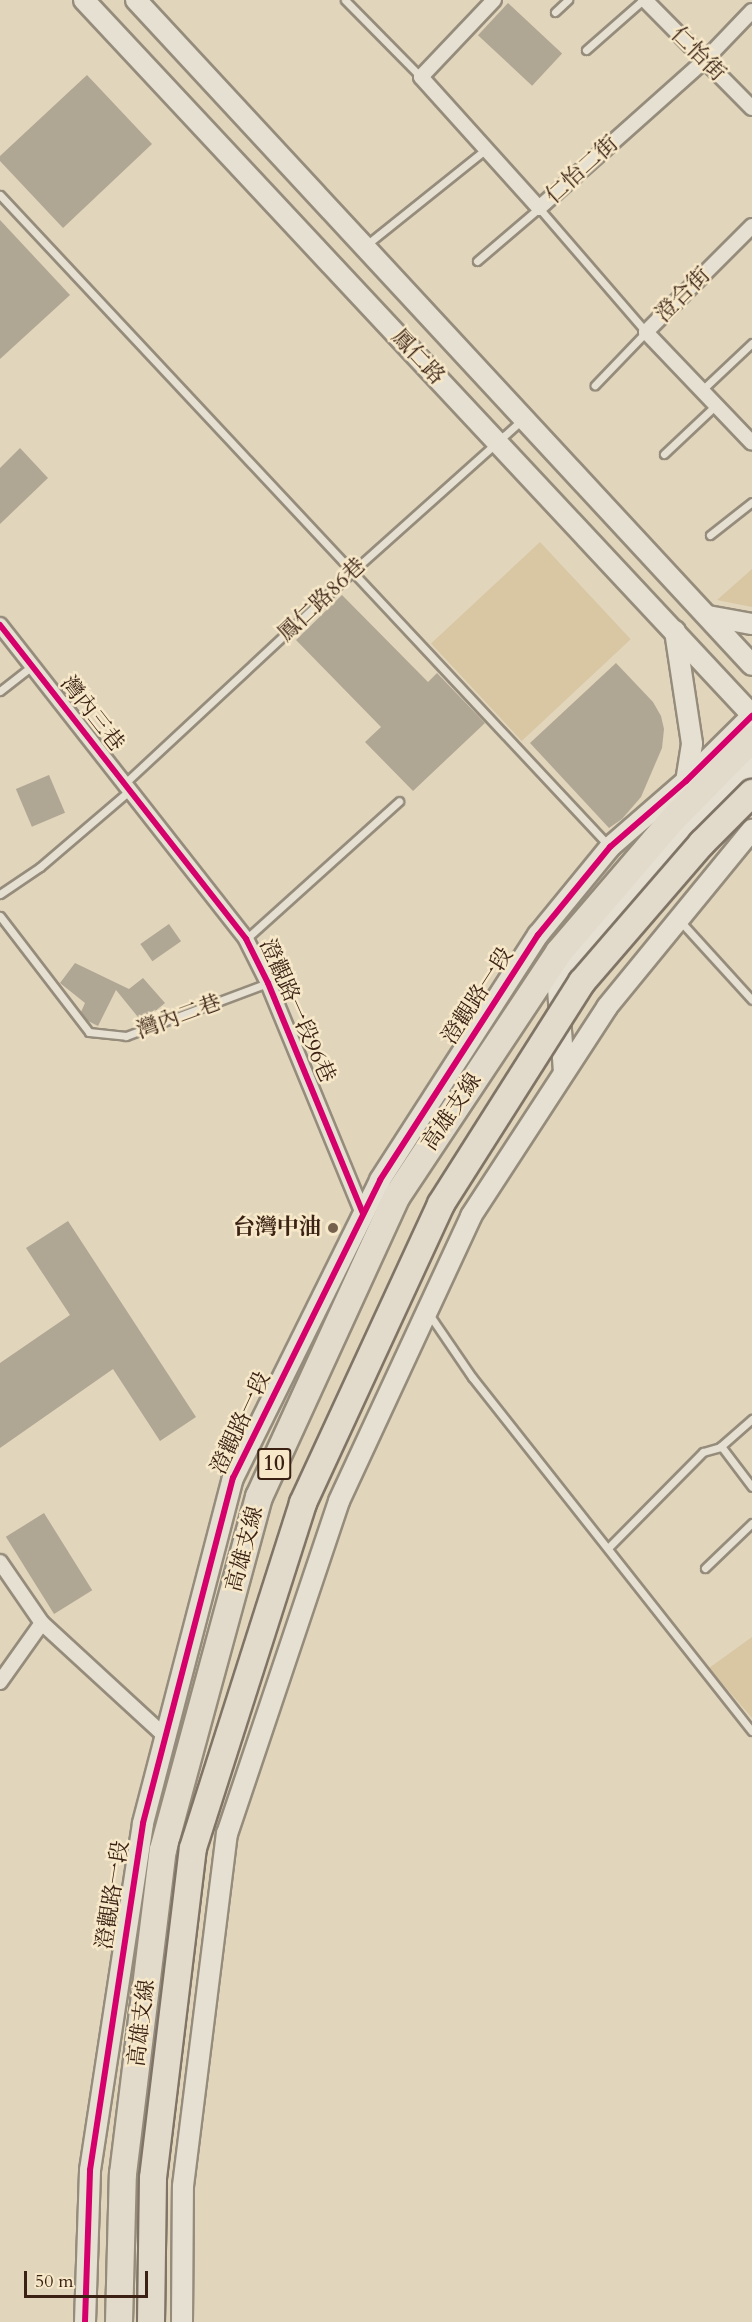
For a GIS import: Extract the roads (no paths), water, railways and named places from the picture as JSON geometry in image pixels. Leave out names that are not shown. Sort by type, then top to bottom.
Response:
[{"type":"highway","name":"高雄支線","points":[[119,2322],[123,2174],[164,1850],[259,1497],[396,1196],[559,952],[674,818],[752,739]]},
{"type":"highway","name":"高雄支線","points":[[151,2322],[153,2178],[193,1848],[303,1503],[447,1194],[582,982],[702,843],[752,793]]},
{"type":"street","name":"鳳仁路","points":[[84,0],[752,716]]},
{"type":"street","name":"鳳仁路","points":[[136,0],[522,420],[752,665]]},
{"type":"street","points":[[421,77],[495,0]]},
{"type":"street","name":"仁怡街","points":[[644,0],[752,108]]},
{"type":"street","name":"仁怡二街","points":[[421,77],[538,208],[705,60],[752,11]]},
{"type":"street","name":"澄合街","points":[[752,226],[646,332],[752,443]]},
{"type":"street","points":[[708,616],[752,624]]},
{"type":"street","points":[[0,625],[32,666]]},
{"type":"street","points":[[675,631],[692,744],[686,781]]},
{"type":"street","name":"灣內三巷","points":[[32,666],[127,788]]},
{"type":"street","name":"澄觀路一段","points":[[85,2322],[90,2170],[143,1823],[164,1735],[233,1478],[380,1180],[538,936],[610,848],[686,781],[752,716]]},
{"type":"street","points":[[564,1072],[558,989],[638,890],[752,767]]},
{"type":"street","name":"澄觀路一段96巷","points":[[127,788],[246,939],[268,983],[363,1213]]},
{"type":"street","points":[[182,2322],[183,2186],[227,1834],[339,1501],[471,1216],[607,1007],[724,861],[752,830]]},
{"type":"street","points":[[724,861],[752,853]]},
{"type":"street","points":[[0,1562],[42,1623],[164,1735]]},
{"type":"street","points":[[0,1682],[42,1623]]},
{"type":"lane","points":[[345,0],[421,77]]},
{"type":"lane","points":[[555,12],[568,0]]},
{"type":"lane","points":[[586,50],[644,0]]},
{"type":"lane","points":[[364,247],[485,150]]},
{"type":"lane","points":[[0,195],[610,848]]},
{"type":"lane","points":[[477,261],[538,208],[646,332],[595,385]]},
{"type":"lane","points":[[701,391],[752,343]]},
{"type":"lane","points":[[664,454],[715,406]]},
{"type":"lane","name":"鳳仁路86巷","points":[[127,788],[353,571],[522,420]]},
{"type":"lane","points":[[710,535],[752,502]]},
{"type":"lane","points":[[0,691],[32,666]]},
{"type":"lane","points":[[0,894],[40,867],[127,788]]},
{"type":"lane","points":[[246,939],[399,801]]},
{"type":"lane","name":"灣內二巷","points":[[0,916],[89,1032],[126,1036],[268,983]]},
{"type":"lane","points":[[678,919],[752,1000]]},
{"type":"lane","points":[[427,1311],[472,1377],[752,1731]]},
{"type":"lane","points":[[608,1548],[703,1452],[721,1446],[752,1419]]},
{"type":"lane","points":[[721,1446],[752,1487]]},
{"type":"lane","points":[[705,1568],[752,1523]]},
{"type":"place","name":"台灣中油","points":[[333,1228]]}]
